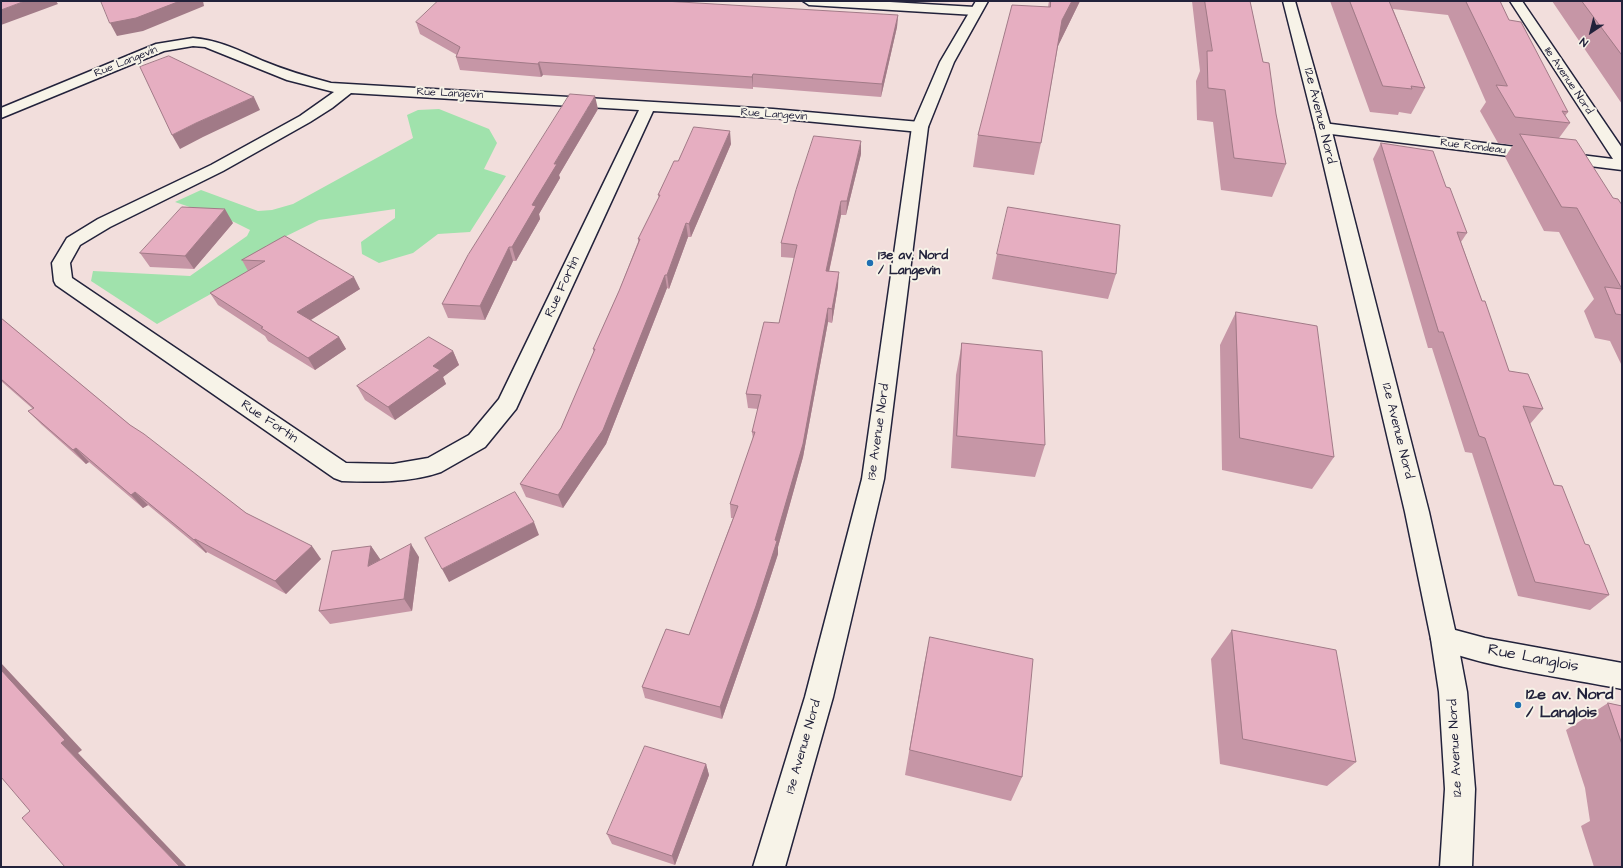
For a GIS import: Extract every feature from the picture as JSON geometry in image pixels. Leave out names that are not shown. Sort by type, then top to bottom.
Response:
[{"type":"street","points":[[809,1],[978,6]]},
{"type":"street","name":"12e Avenue Nord","points":[[1289,1],[1323,128],[1415,504],[1444,639],[1453,692],[1460,789],[1456,867]]},
{"type":"street","name":"11e Avenue Nord","points":[[1516,1],[1622,160]]},
{"type":"street","name":"13e Avenue Nord","points":[[769,867],[819,697],[874,479],[920,127],[941,72],[957,40],[978,6]]},
{"type":"street","name":"Rue Langevin","points":[[1,113],[161,47],[193,42],[206,42],[258,64],[310,82],[348,88],[648,106],[880,122],[920,127]]},
{"type":"street","name":"Rue Fortin","points":[[348,88],[327,105],[217,168],[104,223],[73,242],[62,263],[63,281],[342,472],[393,473],[433,466],[477,441],[508,403],[648,106]]},
{"type":"street","name":"Rue Rondeau","points":[[1323,128],[1622,165]]},
{"type":"street","name":"Rue Langlois","points":[[1444,639],[1491,652],[1622,676]]},
{"type":"green space","points":[[439,109],[489,129],[497,143],[484,169],[506,176],[470,232],[438,234],[413,253],[379,263],[362,254],[361,242],[395,218],[395,209],[319,220],[266,246],[252,271],[157,324],[91,281],[93,271],[190,276],[247,236],[250,230],[234,222],[175,202],[201,190],[258,211],[272,210],[293,204],[413,138],[407,115],[418,110]]},
{"type":"building","points":[[1,1],[25,1],[1,10]]},
{"type":"building","points":[[101,1],[180,1],[136,18],[110,23]]},
{"type":"building","points":[[438,1],[664,1],[898,15],[882,84],[753,74],[752,77],[539,62],[538,64],[456,57],[460,47],[416,22]]},
{"type":"building","points":[[1051,1],[1072,1],[1062,20],[1041,143],[978,135],[1012,5],[1050,7]]},
{"type":"building","points":[[1205,1],[1250,1],[1263,62],[1269,63],[1276,114],[1286,164],[1234,158],[1225,90],[1208,88],[1207,51],[1212,51]]},
{"type":"building","points":[[1350,1],[1389,1],[1425,88],[1411,86],[1412,89],[1383,86]]},
{"type":"building","points":[[1466,1],[1500,1],[1509,20],[1521,22],[1568,112],[1562,111],[1570,123],[1515,117],[1496,85],[1507,86]]},
{"type":"building","points":[[1582,1],[1622,1],[1622,55]]},
{"type":"building","points":[[169,56],[254,97],[172,135],[140,67]]},
{"type":"building","points":[[570,94],[595,96],[554,164],[557,164],[532,205],[536,206],[512,247],[509,247],[480,306],[442,304],[468,255]]},
{"type":"building","points":[[694,127],[730,131],[689,224],[686,223],[667,275],[665,275],[603,430],[558,495],[520,484],[561,428],[595,349],[593,349],[619,291],[640,239],[638,239],[660,195],[658,195],[674,161],[678,161]]},
{"type":"building","points":[[1520,134],[1576,140],[1613,198],[1618,199],[1622,205],[1622,289],[1577,208],[1562,207]]},
{"type":"building","points":[[814,136],[861,141],[847,201],[841,201],[826,271],[839,272],[832,309],[828,308],[803,444],[775,540],[777,541],[756,606],[720,707],[642,687],[666,629],[689,635],[738,506],[730,504],[755,432],[752,432],[761,395],[746,394],[764,322],[779,323],[797,245],[781,243],[796,190]]},
{"type":"building","points":[[1381,143],[1433,151],[1446,187],[1450,188],[1467,233],[1457,232],[1482,301],[1485,301],[1509,371],[1528,374],[1543,409],[1523,406],[1554,485],[1562,486],[1585,544],[1589,545],[1609,595],[1535,582],[1485,438],[1479,436],[1443,332],[1439,332]]},
{"type":"building","points":[[182,207],[225,209],[185,256],[140,253]]},
{"type":"building","points":[[1008,207],[1120,225],[1116,274],[997,254]]},
{"type":"building","points":[[285,236],[354,277],[297,312],[339,337],[308,358],[210,293],[265,261],[242,260]]},
{"type":"building","points":[[1605,287],[1622,289],[1622,315],[1616,314]]},
{"type":"building","points":[[1236,312],[1317,326],[1334,457],[1240,438]]},
{"type":"building","points":[[1,318],[130,425],[144,434],[246,513],[312,546],[275,581],[195,539],[194,540],[135,492],[131,495],[76,448],[73,450],[28,411],[34,408],[1,379]]},
{"type":"building","points":[[429,337],[453,351],[433,366],[440,370],[388,407],[357,386]]},
{"type":"building","points":[[962,343],[1042,351],[1045,445],[957,436]]},
{"type":"building","points":[[515,492],[534,522],[442,569],[425,538]]},
{"type":"building","points":[[411,544],[404,599],[319,611],[332,551],[371,546],[368,566]]},
{"type":"building","points":[[1232,630],[1336,650],[1356,762],[1243,739]]},
{"type":"building","points":[[930,637],[1033,659],[1022,777],[910,750]]},
{"type":"building","points":[[1,670],[65,740],[61,743],[180,867],[65,867],[22,818],[30,811],[1,777]]},
{"type":"building","points":[[1608,703],[1622,706],[1622,744]]},
{"type":"building","points":[[645,746],[706,764],[672,856],[607,834]]},
{"type":"place","name":"13e av. Nord / Langevin","points":[[870,263]]},
{"type":"place","name":"12e av. Nord / Langlois","points":[[1518,705]]}]
